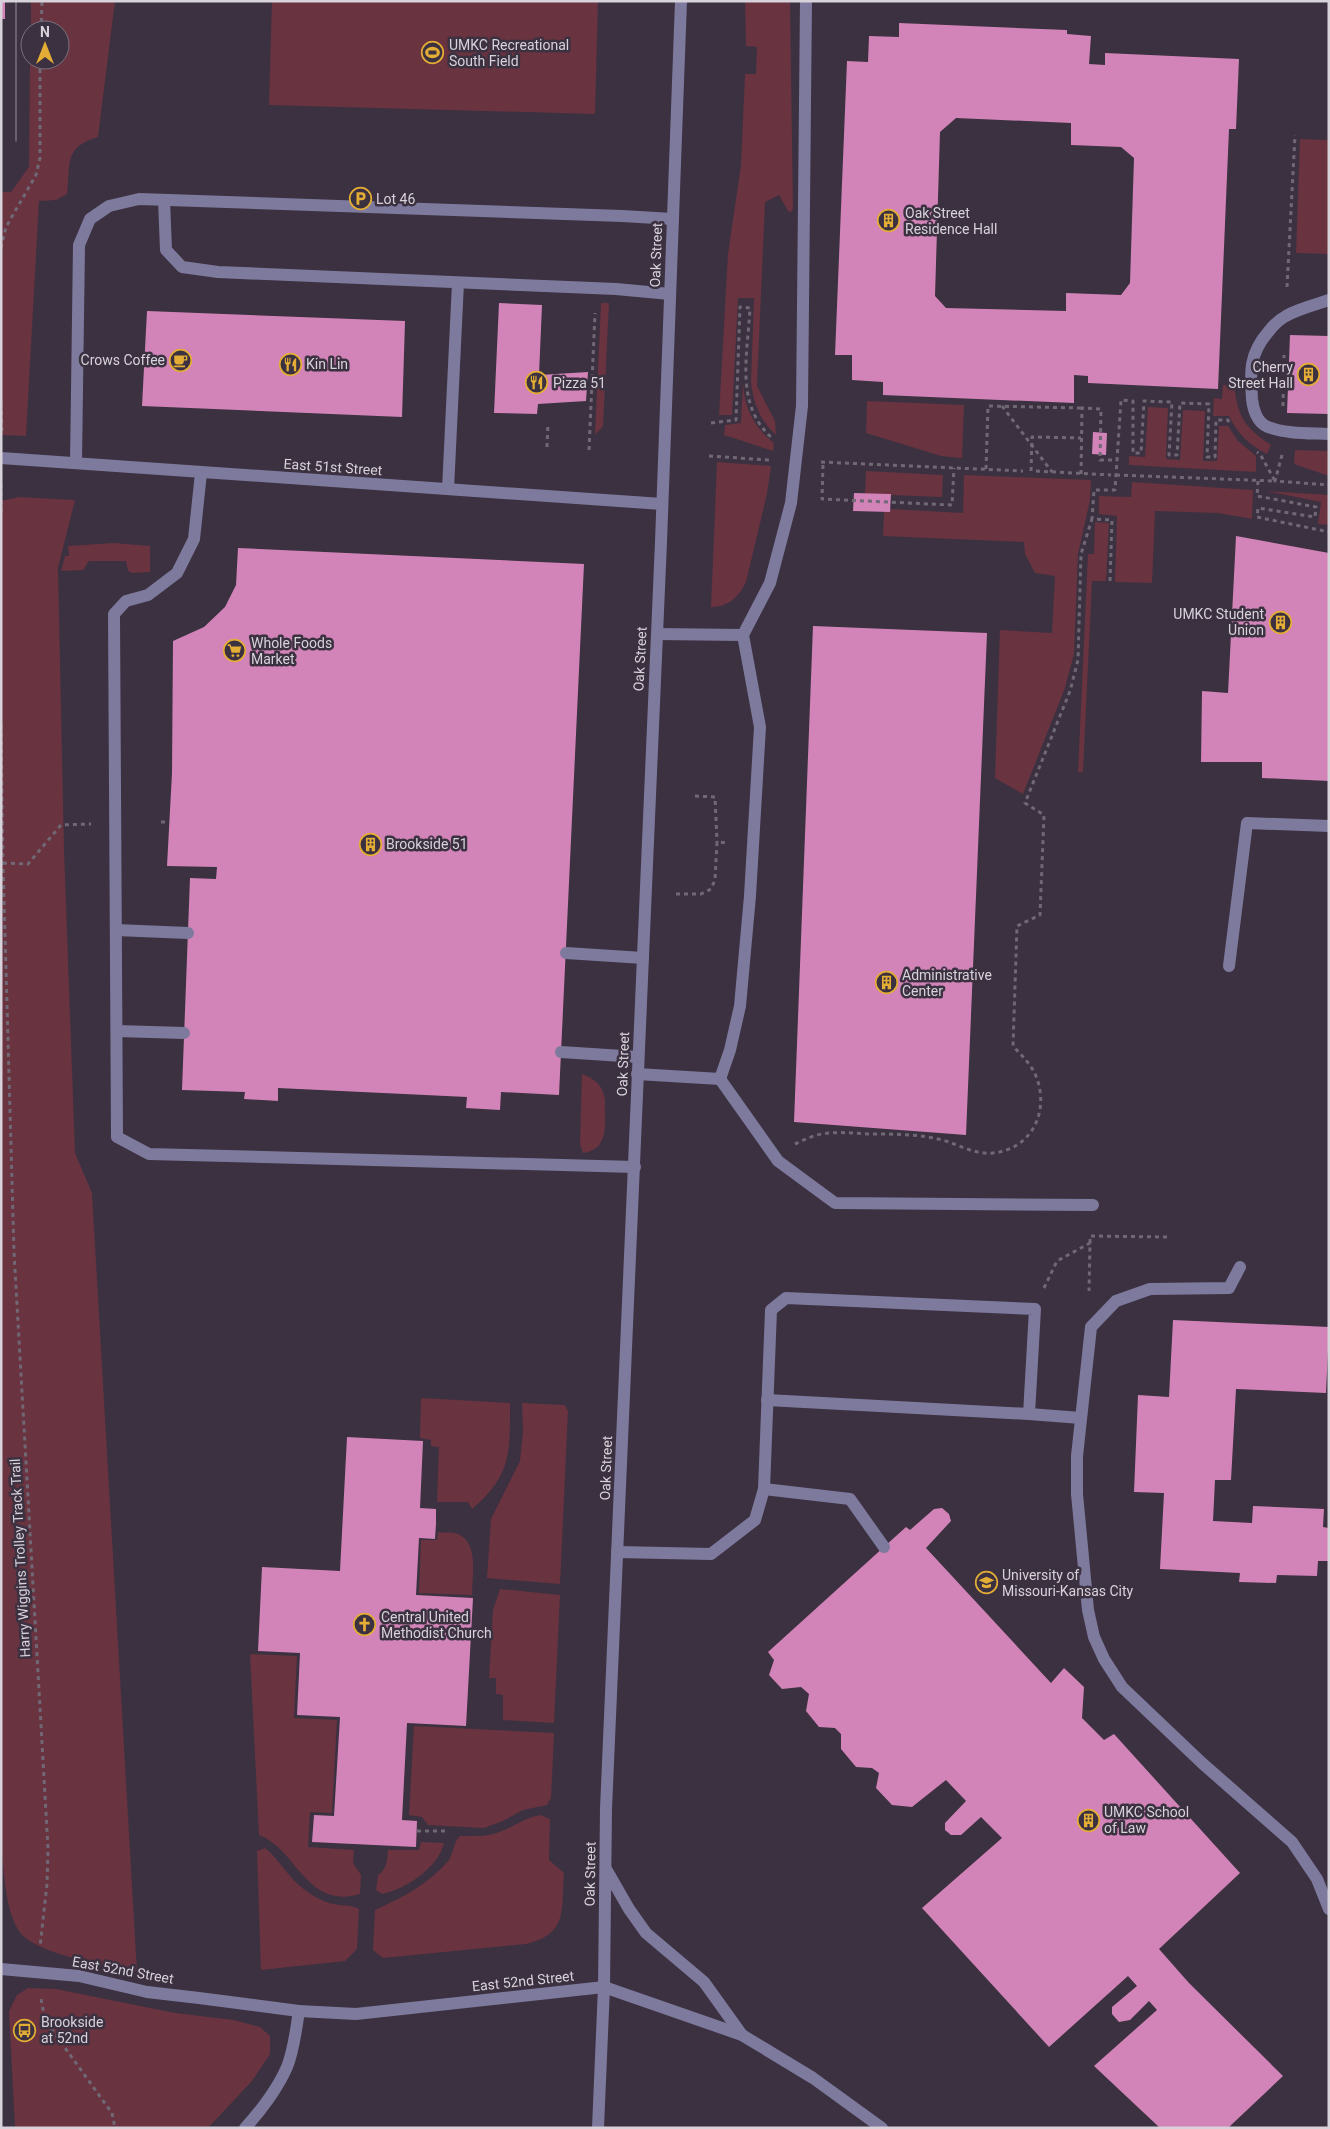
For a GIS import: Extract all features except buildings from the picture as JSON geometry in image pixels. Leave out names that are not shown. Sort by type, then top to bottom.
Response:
[{"type":"street","name":"Oak Street","points":[[598,2128],[604,1987],[606,1809],[635,1167],[681,1]]},
{"type":"street","points":[[720,1079],[730,1050],[740,1006],[750,896],[760,727],[743,635],[770,583],[789,512],[802,406],[806,1]]},
{"type":"street","points":[[76,463],[79,245],[90,219],[109,206],[138,199],[673,219]]},
{"type":"street","points":[[164,200],[166,250],[182,267],[218,272],[616,289],[670,294]]},
{"type":"street","points":[[448,489],[458,283]]},
{"type":"street","points":[[1329,300],[1285,316],[1271,329],[1256,349],[1252,361],[1251,380],[1253,404],[1257,418],[1267,427],[1329,434]]},
{"type":"street","name":"East 51st Street","points":[[1,458],[662,504]]},
{"type":"street","points":[[201,473],[194,539],[177,573],[148,595],[126,601],[114,614],[117,1137],[149,1154],[635,1167]]},
{"type":"street","points":[[656,634],[743,635]]},
{"type":"street","points":[[1230,966],[1247,823],[1329,826]]},
{"type":"street","points":[[116,930],[188,933]]},
{"type":"street","points":[[566,953],[643,958]]},
{"type":"street","points":[[117,1032],[184,1033]]},
{"type":"street","points":[[561,1052],[638,1057]]},
{"type":"street","points":[[638,1074],[720,1079]]},
{"type":"street","points":[[720,1079],[778,1161],[835,1203],[1093,1205]]},
{"type":"street","points":[[1240,1267],[1230,1288],[1150,1289],[1116,1301],[1091,1328],[1077,1456],[1077,1494],[1090,1620],[1094,1637],[1104,1659],[1122,1687],[1292,1842],[1317,1880],[1329,1909]]},
{"type":"street","points":[[617,1552],[710,1554],[755,1520],[764,1489],[771,1310],[786,1298],[1035,1309],[1029,1414]]},
{"type":"street","points":[[767,1400],[1081,1418]]},
{"type":"street","points":[[764,1489],[850,1499],[884,1547]]},
{"type":"street","name":"East 52nd Street","points":[[605,1868],[629,1909],[646,1933],[704,1982],[742,2035]]},
{"type":"street","name":"East 52nd Street","points":[[1,1969],[79,1976],[147,1992],[299,2011],[356,2014],[604,1987],[742,2035],[813,2078],[882,2128]]},
{"type":"street","points":[[245,2128],[258,2115],[286,2068],[295,2037],[299,2011]]},
{"type":"path","points":[[41,20],[42,1]]},
{"type":"path","points":[[1,248],[6,227],[36,175],[40,158],[40,70]]},
{"type":"path","points":[[1287,287],[1295,135]]},
{"type":"path","points":[[589,450],[596,304]]},
{"type":"path","points":[[710,423],[736,420],[740,307],[750,308],[746,390],[753,414],[761,428],[773,439]]},
{"type":"path","points":[[1282,412],[1284,346]]},
{"type":"path","points":[[794,1144],[815,1135],[832,1133],[903,1135],[940,1139],[980,1153],[994,1153],[1010,1149],[1025,1140],[1034,1126],[1040,1110],[1041,1097],[1036,1077],[1028,1062],[1013,1046],[1017,926],[1040,914],[1044,816],[1025,803],[1070,691],[1078,660],[1082,554],[1092,520],[1094,490],[1115,490],[1114,475],[1117,460],[1121,400],[1133,401],[1133,453],[1141,453],[1144,401],[1172,402],[1169,455],[1177,455],[1180,403],[1208,404],[1207,457],[1215,457],[1216,420],[1228,420],[1233,429]]},
{"type":"path","points":[[1,403],[2,436]]},
{"type":"path","points":[[986,469],[988,406],[1102,409],[1100,460],[1117,460]]},
{"type":"path","points":[[1002,406],[1052,472]]},
{"type":"path","points":[[1080,474],[1082,408]]},
{"type":"path","points":[[547,447],[548,423]]},
{"type":"path","points":[[1031,471],[1032,437],[1082,438]]},
{"type":"path","points":[[1251,449],[1260,454],[1275,481]]},
{"type":"path","points":[[1275,481],[1282,453]]},
{"type":"path","points":[[709,456],[769,460]]},
{"type":"path","points":[[816,461],[1023,470]]},
{"type":"path","points":[[823,462],[822,499],[864,502],[952,505],[954,468]]},
{"type":"path","points":[[1036,471],[1329,485]]},
{"type":"path","points":[[1258,481],[1257,496],[1316,507],[1315,517],[1258,508],[1257,517],[1329,532]]},
{"type":"path","points":[[1,484],[1,512]]},
{"type":"path","points":[[1092,520],[1112,520],[1110,581]]},
{"type":"path","name":"Harry Wiggins Trolley Track Trail","points":[[1,725],[2,863],[14,1252],[48,1848],[47,1884],[39,1973],[42,2011],[45,2020],[112,2113],[115,2128]]},
{"type":"path","points":[[676,894],[701,894],[712,890],[715,880],[717,842],[714,821],[715,797],[695,796]]},
{"type":"path","points":[[161,822],[169,822]]},
{"type":"path","points":[[2,863],[28,864],[61,825],[92,824]]},
{"type":"path","points":[[717,842],[734,844]]},
{"type":"path","points":[[1089,1292],[1090,1236],[1167,1237]]},
{"type":"path","points":[[1035,1309],[1057,1261],[1090,1243]]},
{"type":"path","points":[[417,1830],[448,1831]]},
{"type":"shaded area","points":[[31,1],[115,1],[98,137],[79,146],[74,152],[69,165],[67,194],[56,200],[39,201],[26,436],[1,435],[1,192],[11,192],[29,167],[30,70],[70,70],[70,20],[31,20]]},
{"type":"shaded area","name":"UMKC Recreational South Field","points":[[272,1],[598,1],[595,114],[269,105]]},
{"type":"shaded area","points":[[745,1],[790,1],[793,209],[791,212],[788,211],[779,195],[765,202],[757,386],[775,421],[776,435],[766,424],[759,412],[751,383],[754,298],[738,298],[732,415],[719,415],[728,254],[741,165],[745,74],[756,74],[757,47],[746,46]]},
{"type":"shaded area","points":[[1300,139],[1329,140],[1329,254],[1296,253]]},
{"type":"shaded area","points":[[601,303],[609,303],[603,426],[595,435]]},
{"type":"shaded area","points":[[743,382],[745,400],[751,416],[774,443],[773,451],[724,435],[725,425],[741,423]]},
{"type":"shaded area","points":[[1223,385],[1234,385],[1240,413],[1248,427],[1271,445],[1267,454],[1245,438],[1229,416],[1213,416],[1214,398],[1222,399]]},
{"type":"shaded area","points":[[867,401],[964,405],[962,458],[941,456],[866,433]]},
{"type":"shaded area","points":[[1148,407],[1168,408],[1166,459],[1180,460],[1183,410],[1205,411],[1203,461],[1217,461],[1219,426],[1228,426],[1238,441],[1256,456],[1256,472],[1129,465],[1129,456],[1145,457]]},
{"type":"shaded area","points":[[1295,450],[1329,451],[1329,476],[1294,464]]},
{"type":"shaded area","points":[[717,462],[771,466],[767,494],[746,582],[736,597],[728,603],[711,607]]},
{"type":"shaded area","points":[[866,471],[943,475],[942,497],[865,494]]},
{"type":"shaded area","points":[[964,475],[1091,480],[1090,500],[1078,554],[1074,654],[1065,688],[1023,794],[995,778],[1000,630],[1052,633],[1055,576],[1035,573],[1025,554],[1024,542],[883,536],[884,512],[890,509],[963,513]]},
{"type":"shaded area","points":[[1132,482],[1253,490],[1252,519],[1218,513],[1155,511],[1152,583],[1115,582],[1117,516],[1099,514],[1099,496],[1131,497]]},
{"type":"shaded area","points":[[1266,491],[1329,495],[1329,525],[1318,524],[1321,502]]},
{"type":"shaded area","points":[[19,497],[75,500],[58,568],[64,849],[75,1153],[92,1193],[137,1972],[109,1967],[56,1953],[27,1939],[19,1931],[13,1919],[8,1903],[3,1866],[1,1796],[1,501]]},
{"type":"shaded area","points":[[1095,522],[1109,523],[1106,581],[1092,581],[1083,772],[1078,772],[1088,554],[1094,554]]},
{"type":"shaded area","points":[[114,543],[150,546],[150,572],[132,573],[128,571],[126,561],[89,561],[83,570],[61,571],[65,556],[69,556],[68,546]]},
{"type":"shaded area","points":[[582,1074],[598,1083],[605,1100],[605,1125],[602,1140],[598,1146],[583,1153],[580,1144]]},
{"type":"shaded area","points":[[421,1398],[510,1403],[510,1435],[506,1462],[495,1485],[472,1509],[468,1502],[437,1502],[439,1447],[431,1446],[431,1440],[420,1438]]},
{"type":"shaded area","points":[[522,1403],[565,1405],[568,1411],[560,1584],[487,1578],[491,1519],[520,1461],[523,1430]]},
{"type":"shaded area","points":[[438,1532],[455,1533],[463,1537],[468,1543],[473,1560],[472,1595],[419,1593],[421,1540],[437,1540]]},
{"type":"shaded area","points":[[500,1589],[560,1595],[554,1723],[503,1720],[503,1695],[496,1694],[496,1678],[489,1678],[493,1610]]},
{"type":"shaded area","points":[[250,1654],[297,1656],[294,1718],[337,1720],[332,1813],[310,1812],[308,1847],[354,1850],[353,1863],[361,1875],[360,1894],[342,1897],[327,1894],[314,1886],[272,1842],[259,1835]]},
{"type":"shaded area","points":[[414,1726],[554,1733],[551,1798],[547,1805],[523,1810],[503,1821],[484,1828],[428,1825],[422,1817],[409,1815]]},
{"type":"shaded area","points":[[540,1815],[550,1819],[549,1860],[564,1873],[560,1918],[550,1934],[540,1940],[526,1944],[383,1958],[373,1950],[375,1910],[405,1895],[433,1876],[449,1860],[460,1836],[494,1834]]},
{"type":"shaded area","points":[[421,1842],[444,1843],[441,1852],[428,1869],[401,1887],[382,1894],[376,1890],[378,1875],[385,1867],[388,1850],[419,1850]]},
{"type":"shaded area","points":[[265,1848],[299,1886],[311,1894],[336,1905],[352,1906],[359,1909],[357,1949],[345,1961],[261,1970],[257,1851]]},
{"type":"shaded area","points":[[28,1988],[56,1989],[175,2013],[234,2020],[260,2027],[270,2036],[270,2054],[252,2081],[208,2128],[15,2128],[9,2011],[17,1995]]},
{"type":"tram line","points":[[16,1],[16,141]]},
{"type":"place","name":"UMKC Recreational South Field","points":[[433,53]]},
{"type":"place","name":"Lot 46","points":[[360,199]]},
{"type":"place","name":"Oak Street Residence Hall","points":[[889,221]]},
{"type":"place","name":"Crows Coffee","points":[[181,360]]},
{"type":"place","name":"Kin Lin","points":[[290,364]]},
{"type":"place","name":"Cherry Street Hall","points":[[1309,375]]},
{"type":"place","name":"Pizza 51","points":[[537,383]]},
{"type":"place","name":"UMKC Student Union","points":[[1280,622]]},
{"type":"place","name":"Whole Foods Market","points":[[235,651]]},
{"type":"place","name":"Brookside 51","points":[[370,844]]},
{"type":"place","name":"Administrative Center","points":[[886,983]]},
{"type":"place","name":"University of Missouri-Kansas City","points":[[986,1583]]},
{"type":"place","name":"Central United Methodist Church","points":[[365,1625]]},
{"type":"place","name":"UMKC School of Law","points":[[1088,1820]]},
{"type":"place","name":"Brookside at 52nd","points":[[25,2030]]}]
